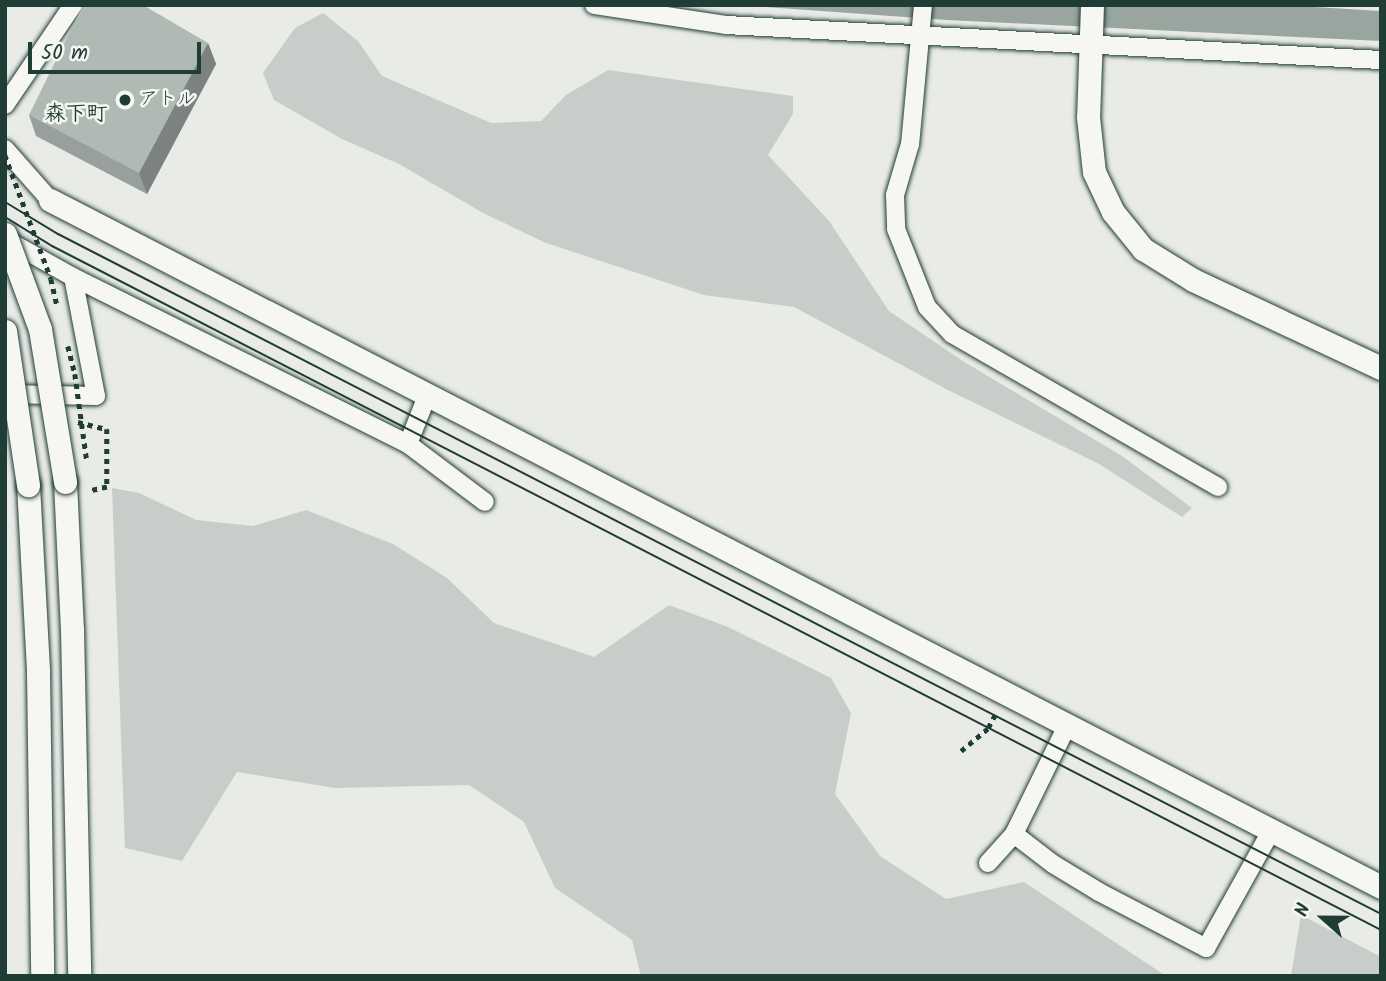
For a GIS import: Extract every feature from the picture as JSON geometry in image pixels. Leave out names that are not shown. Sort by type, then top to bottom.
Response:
[{"type":"street","points":[[5,105],[73,5]]},
{"type":"street","points":[[594,5],[726,25],[921,31],[1381,60]]},
{"type":"street","points":[[923,5],[910,144],[895,195],[896,229],[927,307],[952,334],[1218,487]]},
{"type":"street","points":[[1092,5],[1088,117],[1094,172],[1113,212],[1143,249],[1193,280],[1381,368]]},
{"type":"street","points":[[5,149],[50,200]]},
{"type":"street","points":[[5,161],[50,200],[1381,887]]},
{"type":"street","points":[[5,237],[72,277],[408,444],[485,502]]},
{"type":"street","points":[[5,237],[40,329],[65,482],[72,629],[79,976]]},
{"type":"street","points":[[5,394],[96,396],[72,277]]},
{"type":"street","points":[[5,331],[28,485],[38,672],[42,976]]},
{"type":"street","points":[[408,444],[427,396]]},
{"type":"street","points":[[988,863],[1014,834],[1066,726]]},
{"type":"street","points":[[1014,834],[1053,864],[1099,892],[1206,948],[1271,831]]},
{"type":"path","points":[[89,491],[107,487],[107,429]]},
{"type":"path","points":[[961,751],[988,728],[1004,693]]},
{"type":"shaded area","points":[[737,5],[1282,5],[1381,11],[1381,41],[947,20]]},
{"type":"shaded area","points":[[323,13],[358,41],[382,76],[491,123],[541,121],[566,95],[608,70],[793,96],[793,114],[768,155],[829,221],[889,311],[966,363],[1122,456],[1192,508],[1182,517],[1099,464],[946,389],[794,307],[704,295],[546,243],[483,213],[399,164],[342,139],[274,100],[263,73],[295,28]]},
{"type":"shaded area","points":[[112,488],[139,493],[196,520],[253,526],[306,510],[393,544],[447,578],[494,623],[594,657],[669,605],[728,627],[831,678],[851,713],[835,794],[880,856],[946,899],[1024,882],[1166,976],[641,976],[632,940],[555,888],[524,822],[469,785],[335,788],[237,772],[182,861],[125,848]]},
{"type":"shaded area","points":[[1301,915],[1381,957],[1381,976],[1291,976]]},
{"type":"building","name":"アトル","points":[[83,5],[143,5],[208,43],[139,173],[29,115]]},
{"type":"tram line","points":[[5,202],[58,234],[1381,914]]},
{"type":"tram line","points":[[5,217],[52,246],[1381,930]]},
{"type":"place","name":"アトル","points":[[125,100]]},
{"type":"district","name":"森下町","points":[[76,115]]}]
